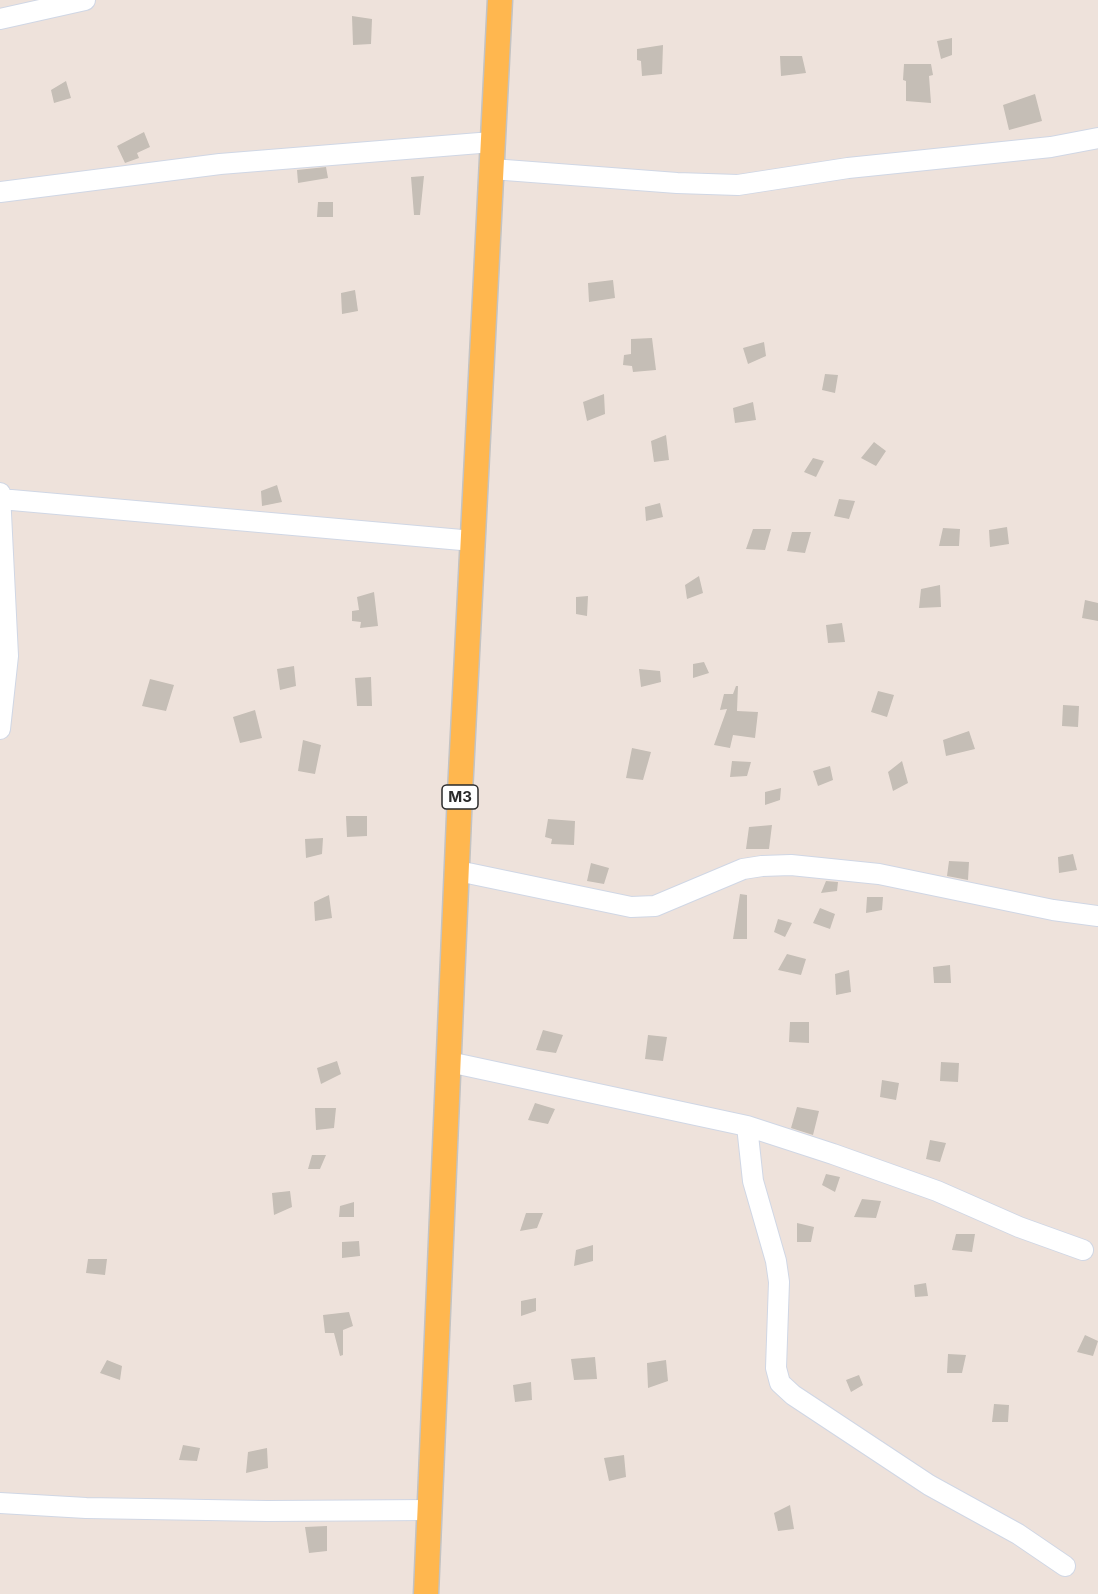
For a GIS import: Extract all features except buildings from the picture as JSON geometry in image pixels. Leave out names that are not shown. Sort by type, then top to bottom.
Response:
[{"type":"main road","name":"M3","points":[[426,1594],[473,541],[500,0]]},
{"type":"street","points":[[0,19],[85,0]]},
{"type":"street","points":[[492,169],[677,183],[738,185],[848,168],[1051,147],[1098,138]]},
{"type":"street","points":[[0,192],[219,164],[492,142]]},
{"type":"street","points":[[0,492],[8,656],[0,729]]},
{"type":"street","points":[[0,499],[473,541]]},
{"type":"street","points":[[458,872],[631,907],[655,906],[743,869],[791,865],[879,874],[1053,910],[1098,916]]},
{"type":"street","points":[[449,1062],[747,1126],[937,1191],[1019,1227],[1083,1250]]},
{"type":"street","points":[[747,1126],[753,1182],[776,1261],[779,1282],[776,1368],[780,1383],[793,1395],[929,1485],[1018,1534],[1065,1566]]},
{"type":"street","points":[[0,1503],[86,1508],[255,1511],[430,1510]]}]
